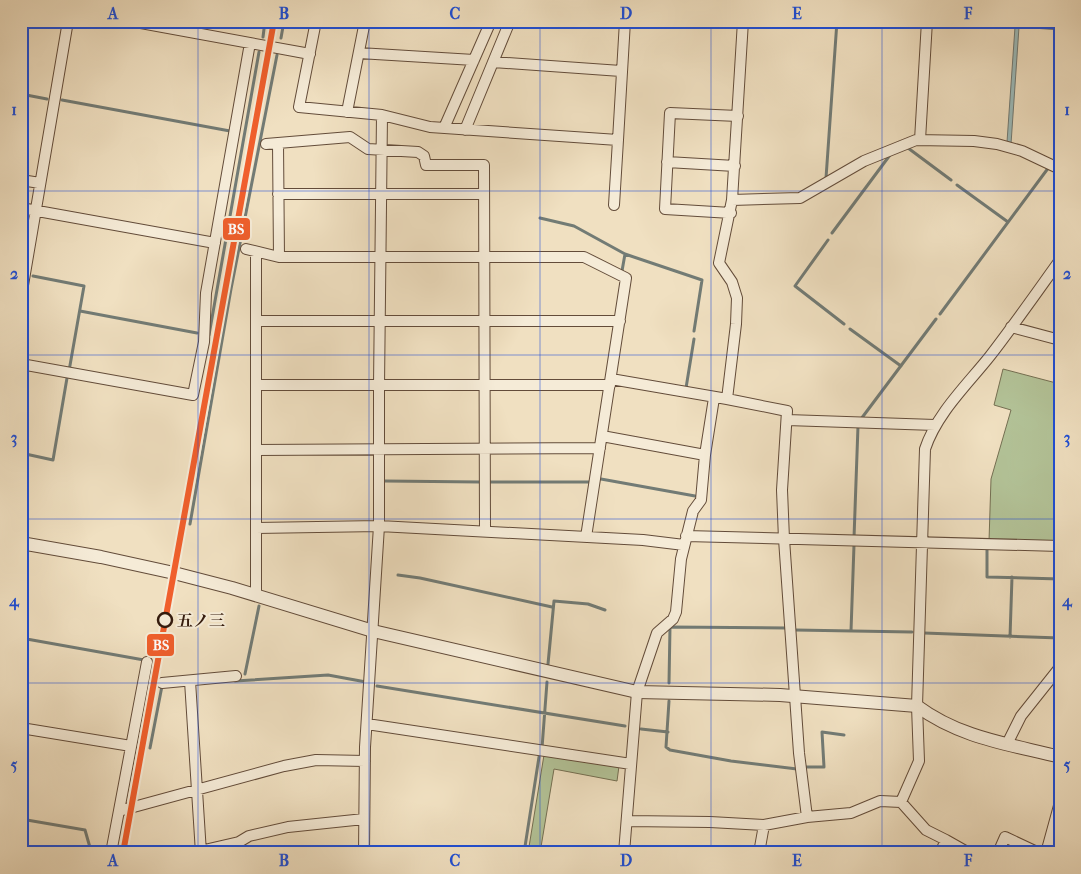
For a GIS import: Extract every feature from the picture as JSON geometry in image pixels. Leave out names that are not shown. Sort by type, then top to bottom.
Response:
[{"type":"street","points":[[21,297],[68,21]]},
{"type":"street","points":[[130,21],[310,54]]},
{"type":"street","points":[[316,21],[299,108],[382,115],[430,127],[618,140]]},
{"type":"street","points":[[347,112],[365,21]]},
{"type":"street","points":[[444,128],[491,21]]},
{"type":"street","points":[[466,130],[510,21]]},
{"type":"street","points":[[614,205],[625,21]]},
{"type":"street","points":[[727,399],[736,324],[737,298],[732,282],[719,263],[731,213],[743,21]]},
{"type":"street","points":[[920,140],[927,22]]},
{"type":"street","points":[[21,364],[193,395],[204,342],[206,293],[250,43]]},
{"type":"street","points":[[359,54],[474,60]]},
{"type":"street","points":[[493,62],[621,71]]},
{"type":"street","points":[[731,213],[665,209],[670,113],[738,116]]},
{"type":"street","points":[[364,853],[366,724],[380,526],[379,386],[382,115]]},
{"type":"street","points":[[266,144],[350,137],[368,149],[418,152],[424,156],[426,164],[484,164],[485,531]]},
{"type":"street","points":[[732,200],[800,198],[864,161],[916,140],[974,141],[997,144],[1022,151],[1060,168]]},
{"type":"street","points":[[278,143],[279,257]]},
{"type":"street","points":[[667,162],[735,166]]},
{"type":"street","points":[[21,180],[40,183]]},
{"type":"street","points":[[278,194],[484,194]]},
{"type":"street","points":[[21,208],[214,244]]},
{"type":"street","points":[[256,595],[256,321],[251,251],[279,257],[584,257],[626,278],[586,537]]},
{"type":"street","points":[[901,802],[919,761],[917,706],[924,449],[935,425],[1060,260]]},
{"type":"street","points":[[256,321],[620,321]]},
{"type":"street","points":[[1011,327],[1060,340]]},
{"type":"street","points":[[256,384],[379,386],[610,382],[727,399],[787,411],[782,490],[784,539],[799,753],[807,817]]},
{"type":"street","points":[[624,853],[637,692],[657,632],[673,620],[676,612],[681,559],[693,511],[700,500],[714,398]]},
{"type":"street","points":[[787,420],[935,425]]},
{"type":"street","points":[[602,436],[705,455]]},
{"type":"street","points":[[256,450],[600,448]]},
{"type":"street","points":[[256,528],[380,526],[643,540],[784,539],[1060,546]]},
{"type":"street","points":[[21,543],[166,571],[256,595],[373,631],[637,692],[795,697],[917,706],[933,718],[972,736],[1060,757]]},
{"type":"street","points":[[111,853],[147,662]]},
{"type":"street","points":[[1008,744],[1021,716],[1060,667]]},
{"type":"street","points":[[162,683],[236,676]]},
{"type":"street","points":[[190,681],[200,852],[239,842],[249,836],[288,828],[364,819]]},
{"type":"street","points":[[366,724],[631,764]]},
{"type":"street","points":[[21,728],[130,746]]},
{"type":"street","points":[[119,811],[284,766],[316,760],[365,761]]},
{"type":"street","points":[[627,822],[710,822],[764,825],[807,817],[850,813],[880,801],[901,802],[926,830],[969,853]]},
{"type":"street","points":[[1046,853],[1060,802]]},
{"type":"street","points":[[758,853],[764,825]]},
{"type":"street","points":[[998,853],[1005,837],[1039,853]]},
{"type":"street","points":[[940,853],[946,840]]},
{"type":"green space","points":[[1003,369],[1060,384],[1060,540],[1057,543],[989,541],[991,479],[1011,410],[994,405]]},
{"type":"green space","points":[[544,755],[619,766],[617,781],[554,769],[540,853],[528,853]]},
{"type":"water","points":[[935,21],[983,21],[1060,26],[1060,30],[1019,27],[1011,144],[1007,142],[1015,27]]},
{"type":"waterway","points":[[263,37],[265,21]]},
{"type":"waterway","points":[[281,38],[284,21]]},
{"type":"waterway","points":[[826,178],[837,21]]},
{"type":"waterway","points":[[209,335],[259,52]]},
{"type":"waterway","points":[[190,524],[231,289],[277,55]]},
{"type":"waterway","points":[[21,94],[47,99]]},
{"type":"waterway","points":[[62,100],[230,131]]},
{"type":"waterway","points":[[908,148],[951,180]]},
{"type":"waterway","points":[[832,233],[890,155]]},
{"type":"waterway","points":[[940,314],[1049,167],[1051,169]]},
{"type":"waterway","points":[[957,185],[1008,222]]},
{"type":"waterway","points":[[540,218],[574,226],[625,254],[702,280],[694,331]]},
{"type":"waterway","points":[[828,240],[795,286],[844,324]]},
{"type":"waterway","points":[[622,271],[625,254]]},
{"type":"waterway","points":[[33,276],[84,286],[69,371]]},
{"type":"waterway","points":[[80,311],[197,333]]},
{"type":"waterway","points":[[861,419],[936,319]]},
{"type":"waterway","points":[[850,329],[901,366]]},
{"type":"waterway","points":[[688,388],[686,388],[694,339]]},
{"type":"waterway","points":[[21,453],[53,460],[67,378]]},
{"type":"waterway","points":[[854,538],[858,426]]},
{"type":"waterway","points":[[601,479],[695,496]]},
{"type":"waterway","points":[[487,482],[591,482],[591,480]]},
{"type":"waterway","points":[[385,481],[480,482]]},
{"type":"waterway","points":[[851,631],[854,545]]},
{"type":"waterway","points":[[987,549],[987,577],[1060,579]]},
{"type":"waterway","points":[[398,575],[420,578],[552,607]]},
{"type":"waterway","points":[[1010,637],[1012,577]]},
{"type":"waterway","points":[[548,664],[554,601],[588,604],[605,610]]},
{"type":"waterway","points":[[245,674],[259,606]]},
{"type":"waterway","points":[[669,683],[670,627],[787,628]]},
{"type":"waterway","points":[[795,630],[912,632]]},
{"type":"waterway","points":[[924,633],[1060,638]]},
{"type":"waterway","points":[[21,638],[144,660]]},
{"type":"waterway","points":[[235,681],[328,675],[366,682]]},
{"type":"waterway","points":[[542,748],[547,682]]},
{"type":"waterway","points":[[150,748],[162,686]]},
{"type":"waterway","points":[[377,686],[625,726]]},
{"type":"waterway","points":[[669,701],[666,747],[670,750],[731,761],[797,769]]},
{"type":"waterway","points":[[641,729],[668,732]]},
{"type":"waterway","points":[[804,767],[824,767],[822,732],[844,735]]},
{"type":"waterway","points":[[524,853],[539,757]]},
{"type":"waterway","points":[[21,819],[85,830],[91,851],[109,848]]},
{"type":"transit line","name":"BS","points":[[123,853],[274,21]]},
{"type":"place","name":"五ノ三","points":[[165,620]]}]
